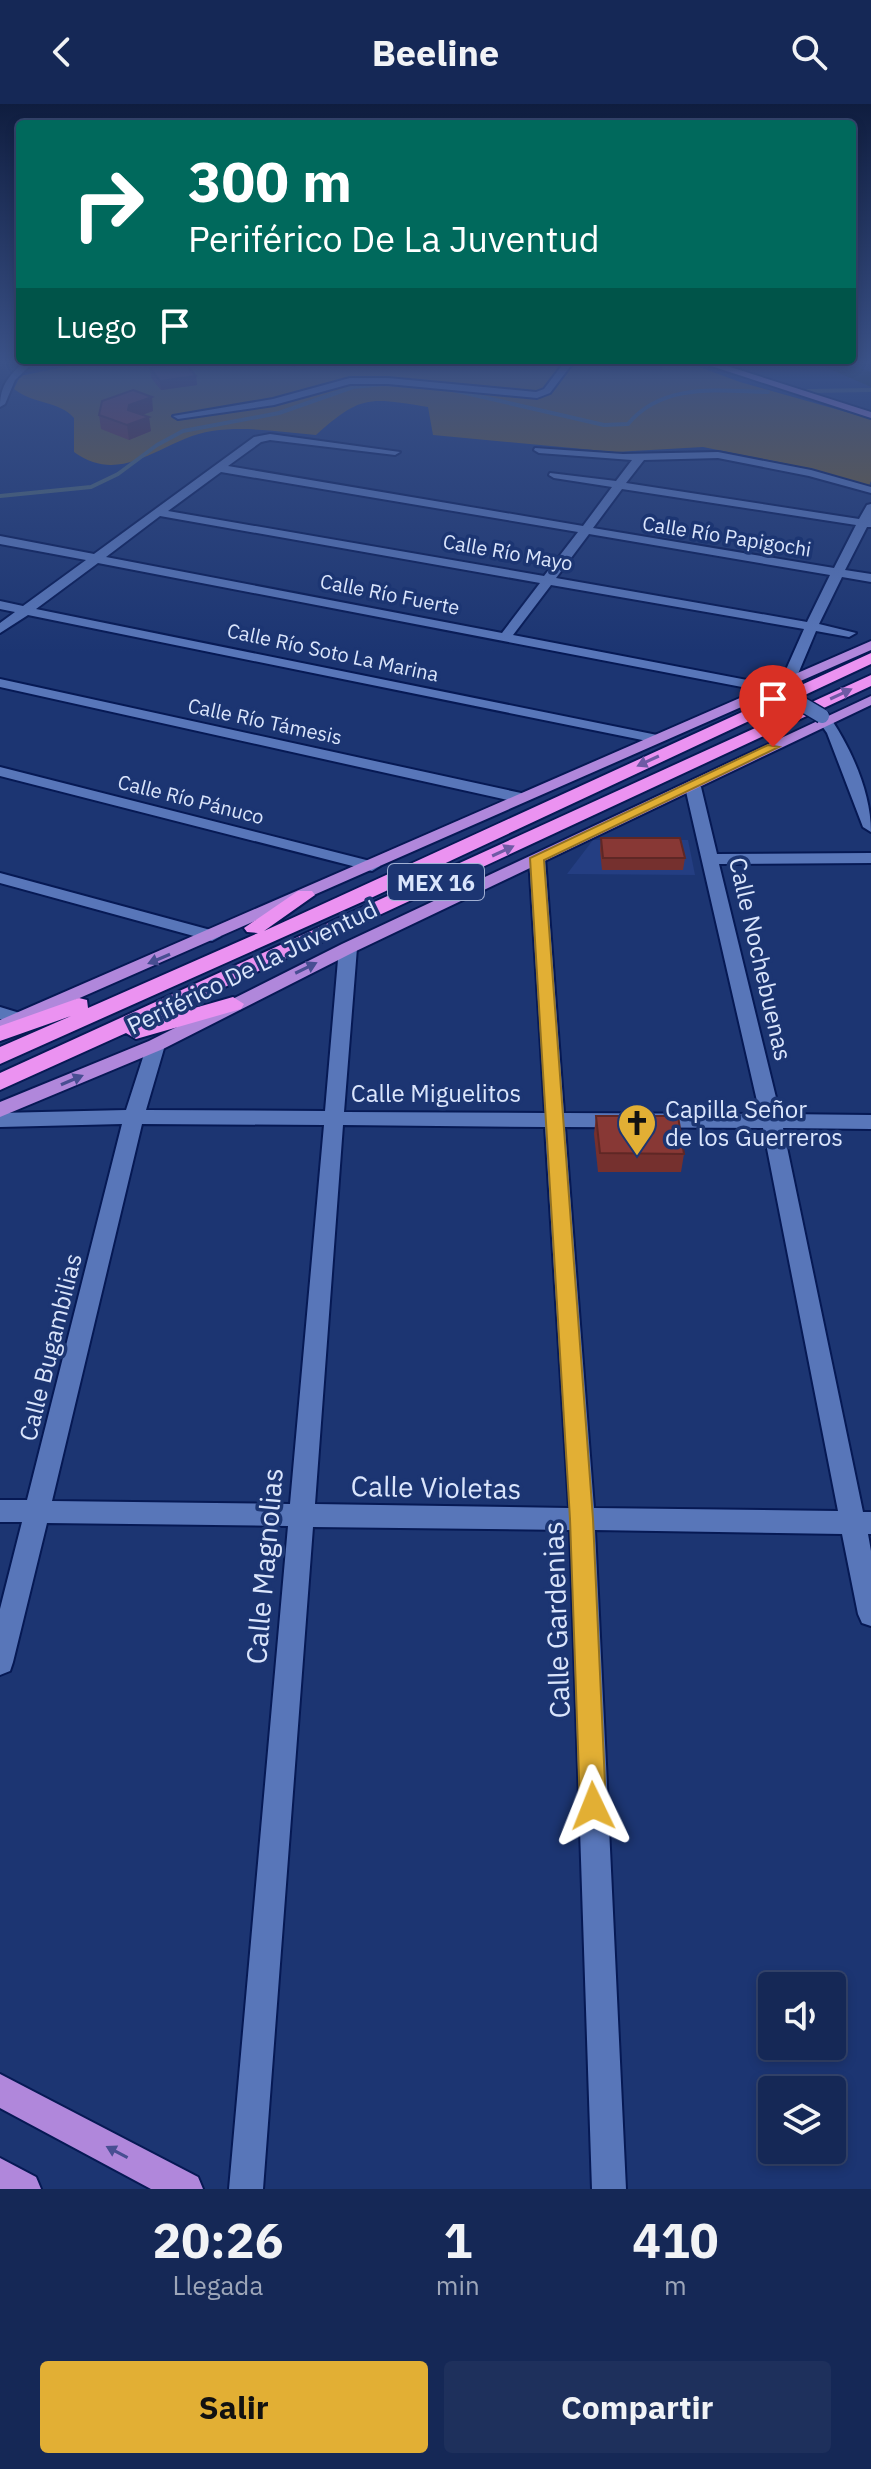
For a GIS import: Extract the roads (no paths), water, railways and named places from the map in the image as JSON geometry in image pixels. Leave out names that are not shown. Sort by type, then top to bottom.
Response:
[{"type":"highway","name":"Periférico De La Juventud","points":[[0,1056],[871,658]]},
{"type":"highway","name":"Periférico De La Juventud","points":[[0,1082],[871,680]]},
{"type":"highway","points":[[203,965],[234,940],[305,895]]},
{"type":"highway","points":[[0,1034],[114,992],[177,976]]},
{"type":"highway","points":[[102,1036],[140,1031],[233,1004]]},
{"type":"highway","points":[[0,1101],[56,1066],[72,1050]]},
{"type":"main road","name":"Periférico De La Juventud","points":[[6,1019],[212,936],[871,645]]},
{"type":"main road","name":"Periférico De La Juventud","points":[[0,1110],[156,1045],[348,948],[693,787],[825,718],[871,700]]},
{"type":"main road","points":[[0,2090],[186,2189]]},
{"type":"main road","points":[[0,2175],[24,2189]]},
{"type":"street","points":[[0,629],[234,457]]},
{"type":"street","points":[[506,636],[640,457]]},
{"type":"street","points":[[730,457],[811,473],[871,490]]},
{"type":"street","name":"Calle Río Papigochi","points":[[215,471],[871,578]]},
{"type":"street","points":[[554,475],[867,524]]},
{"type":"street","points":[[779,686],[867,524],[871,507]]},
{"type":"street","name":"Calle Río Mayo","points":[[160,513],[849,633]]},
{"type":"street","name":"Calle Río Fuerte","points":[[0,540],[779,686],[825,718]]},
{"type":"street","name":"Calle Río Soto La Marina","points":[[0,605],[657,739]]},
{"type":"street","name":"Calle Río Támesis","points":[[0,683],[521,798]]},
{"type":"street","points":[[825,718],[871,827]]},
{"type":"street","name":"Calle Río Pánuco","points":[[0,771],[372,866]]},
{"type":"street","name":"Calle Nochebuenas","points":[[693,787],[772,1122],[861,1523],[871,1614]]},
{"type":"street","name":"Calle Gardenias","points":[[537,858],[582,1519],[609,2189]]},
{"type":"street","points":[[711,859],[871,858]]},
{"type":"street","points":[[0,878],[212,936]]},
{"type":"street","name":"Calle Magnolias","points":[[246,2189],[348,948]]},
{"type":"street","name":"Calle Bugambilias","points":[[0,1662],[134,1117],[156,1045]]},
{"type":"street","name":"Calle Miguelitos","points":[[0,1120],[134,1117],[871,1122]]},
{"type":"street","name":"Calle Violetas","points":[[0,1511],[861,1523]]},
{"type":"waterway","points":[[0,496],[91,487],[118,474],[140,457]]},
{"type":"place","name":"Capilla Señor de los Guerreros","points":[[637,1157]]}]
